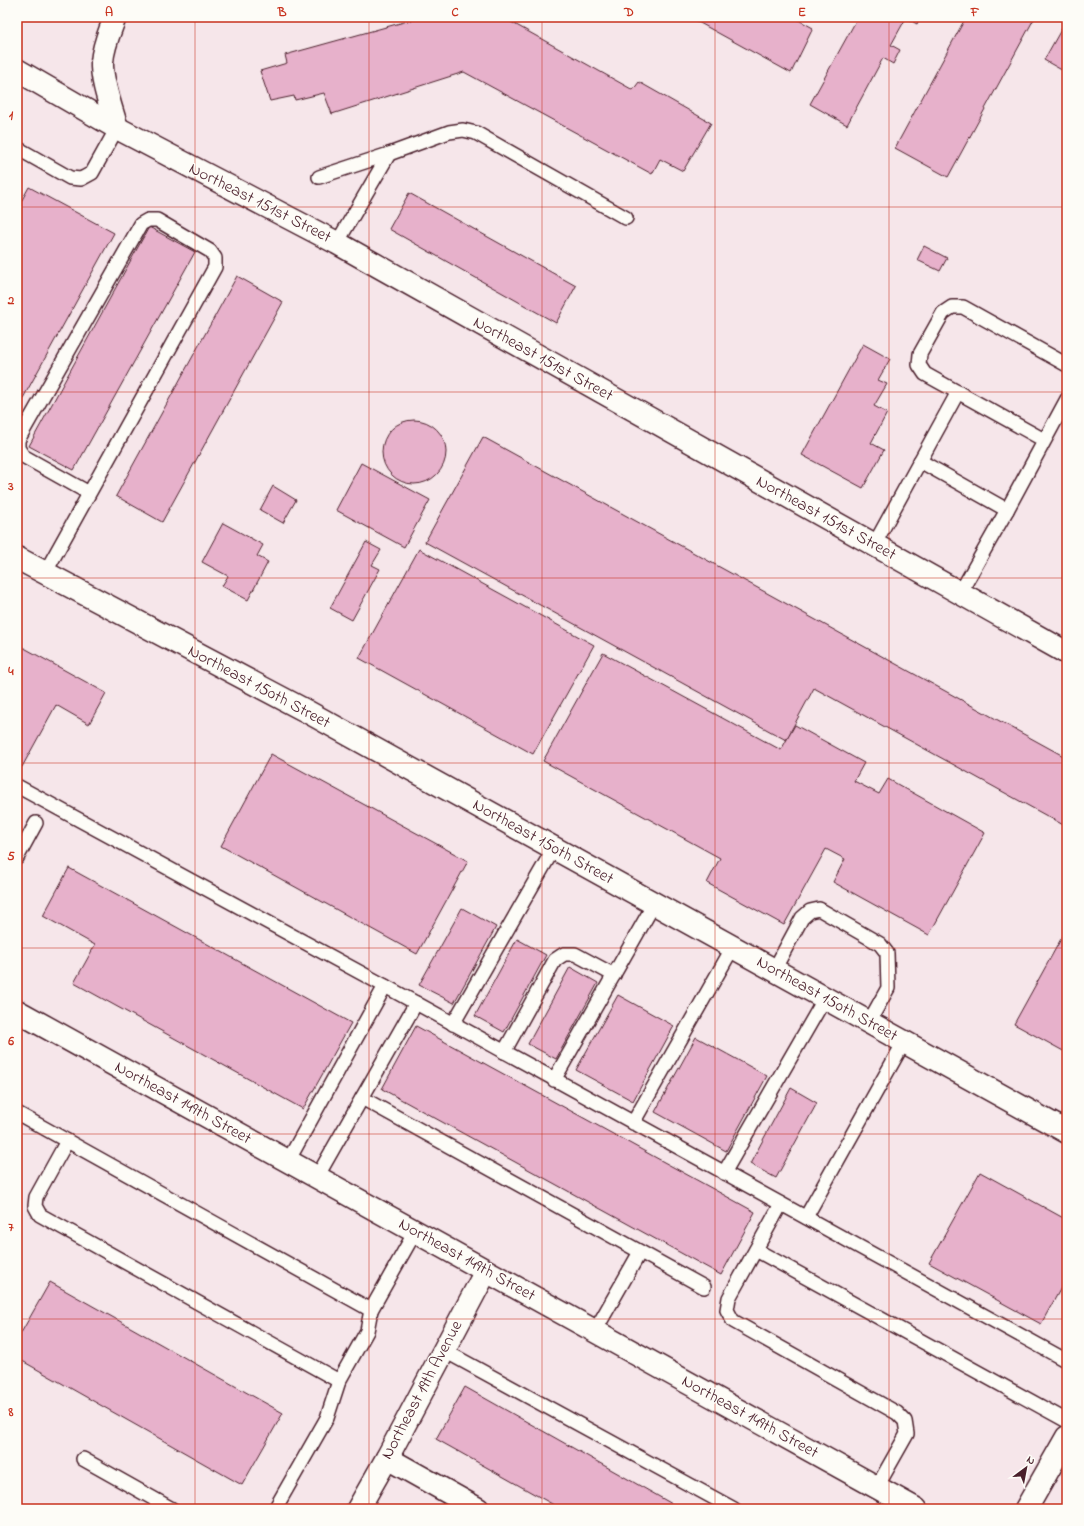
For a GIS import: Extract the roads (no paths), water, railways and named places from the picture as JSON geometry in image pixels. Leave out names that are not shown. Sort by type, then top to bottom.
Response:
[{"type":"street","points":[[115,17],[106,42],[102,62],[104,77],[117,128]]},
{"type":"street","name":"Northeast 151st Street","points":[[17,70],[117,128],[337,243],[1067,653]]},
{"type":"street","name":"Northeast 150th Street","points":[[17,558],[308,712],[1067,1132]]},
{"type":"street","name":"Northeast 149th Street","points":[[17,1011],[916,1509]]},
{"type":"street","name":"Northeast 19th Avenue","points":[[358,1509],[387,1458],[486,1271]]},
{"type":"street","points":[[1026,1509],[1067,1437]]},
{"type":"street","points":[[387,1458],[478,1509]]},
{"type":"lane","points":[[17,148],[70,178],[81,179],[92,173],[117,128]]},
{"type":"lane","points":[[319,177],[449,132],[462,130],[476,133],[626,218]]},
{"type":"lane","points":[[337,243],[389,154]]},
{"type":"lane","points":[[44,573],[215,267],[215,258],[210,251],[157,220],[148,220],[141,224],[18,440],[18,448],[23,456],[88,493]]},
{"type":"lane","points":[[1044,440],[925,374],[919,365],[920,354],[943,313],[952,307],[963,307],[1067,365]]},
{"type":"lane","points":[[874,545],[958,392]]},
{"type":"lane","points":[[960,593],[1008,510],[1067,399]]},
{"type":"lane","points":[[920,461],[1008,510]]},
{"type":"lane","points":[[17,786],[416,1003],[1067,1362]]},
{"type":"lane","points":[[17,858],[36,823]]},
{"type":"lane","points":[[453,1024],[554,848]]},
{"type":"lane","points":[[554,1080],[654,904]]},
{"type":"lane","points":[[774,970],[802,918],[810,911],[819,909],[880,944],[887,953],[888,988],[869,1022]]},
{"type":"lane","points":[[634,1123],[733,947]]},
{"type":"lane","points":[[504,1052],[555,960],[564,954],[575,954],[614,975]]},
{"type":"lane","points":[[288,1161],[385,986]]},
{"type":"lane","points":[[724,1173],[825,998]]},
{"type":"lane","points":[[317,1177],[416,1003]]},
{"type":"lane","points":[[806,1217],[904,1042]]},
{"type":"lane","points":[[362,1098],[704,1287]]},
{"type":"lane","points":[[17,1113],[370,1310]]},
{"type":"lane","points":[[67,1141],[36,1197],[35,1206],[40,1215],[339,1382]]},
{"type":"lane","points":[[781,1204],[729,1298],[727,1310],[733,1321],[897,1413],[906,1421],[907,1434],[877,1487]]},
{"type":"lane","points":[[275,1509],[326,1418],[339,1382],[366,1332],[370,1310],[415,1232]]},
{"type":"lane","points":[[756,1250],[1067,1420]]},
{"type":"lane","points":[[595,1331],[640,1252]]},
{"type":"lane","points":[[443,1350],[734,1509]]},
{"type":"lane","points":[[83,1459],[172,1509]]}]
